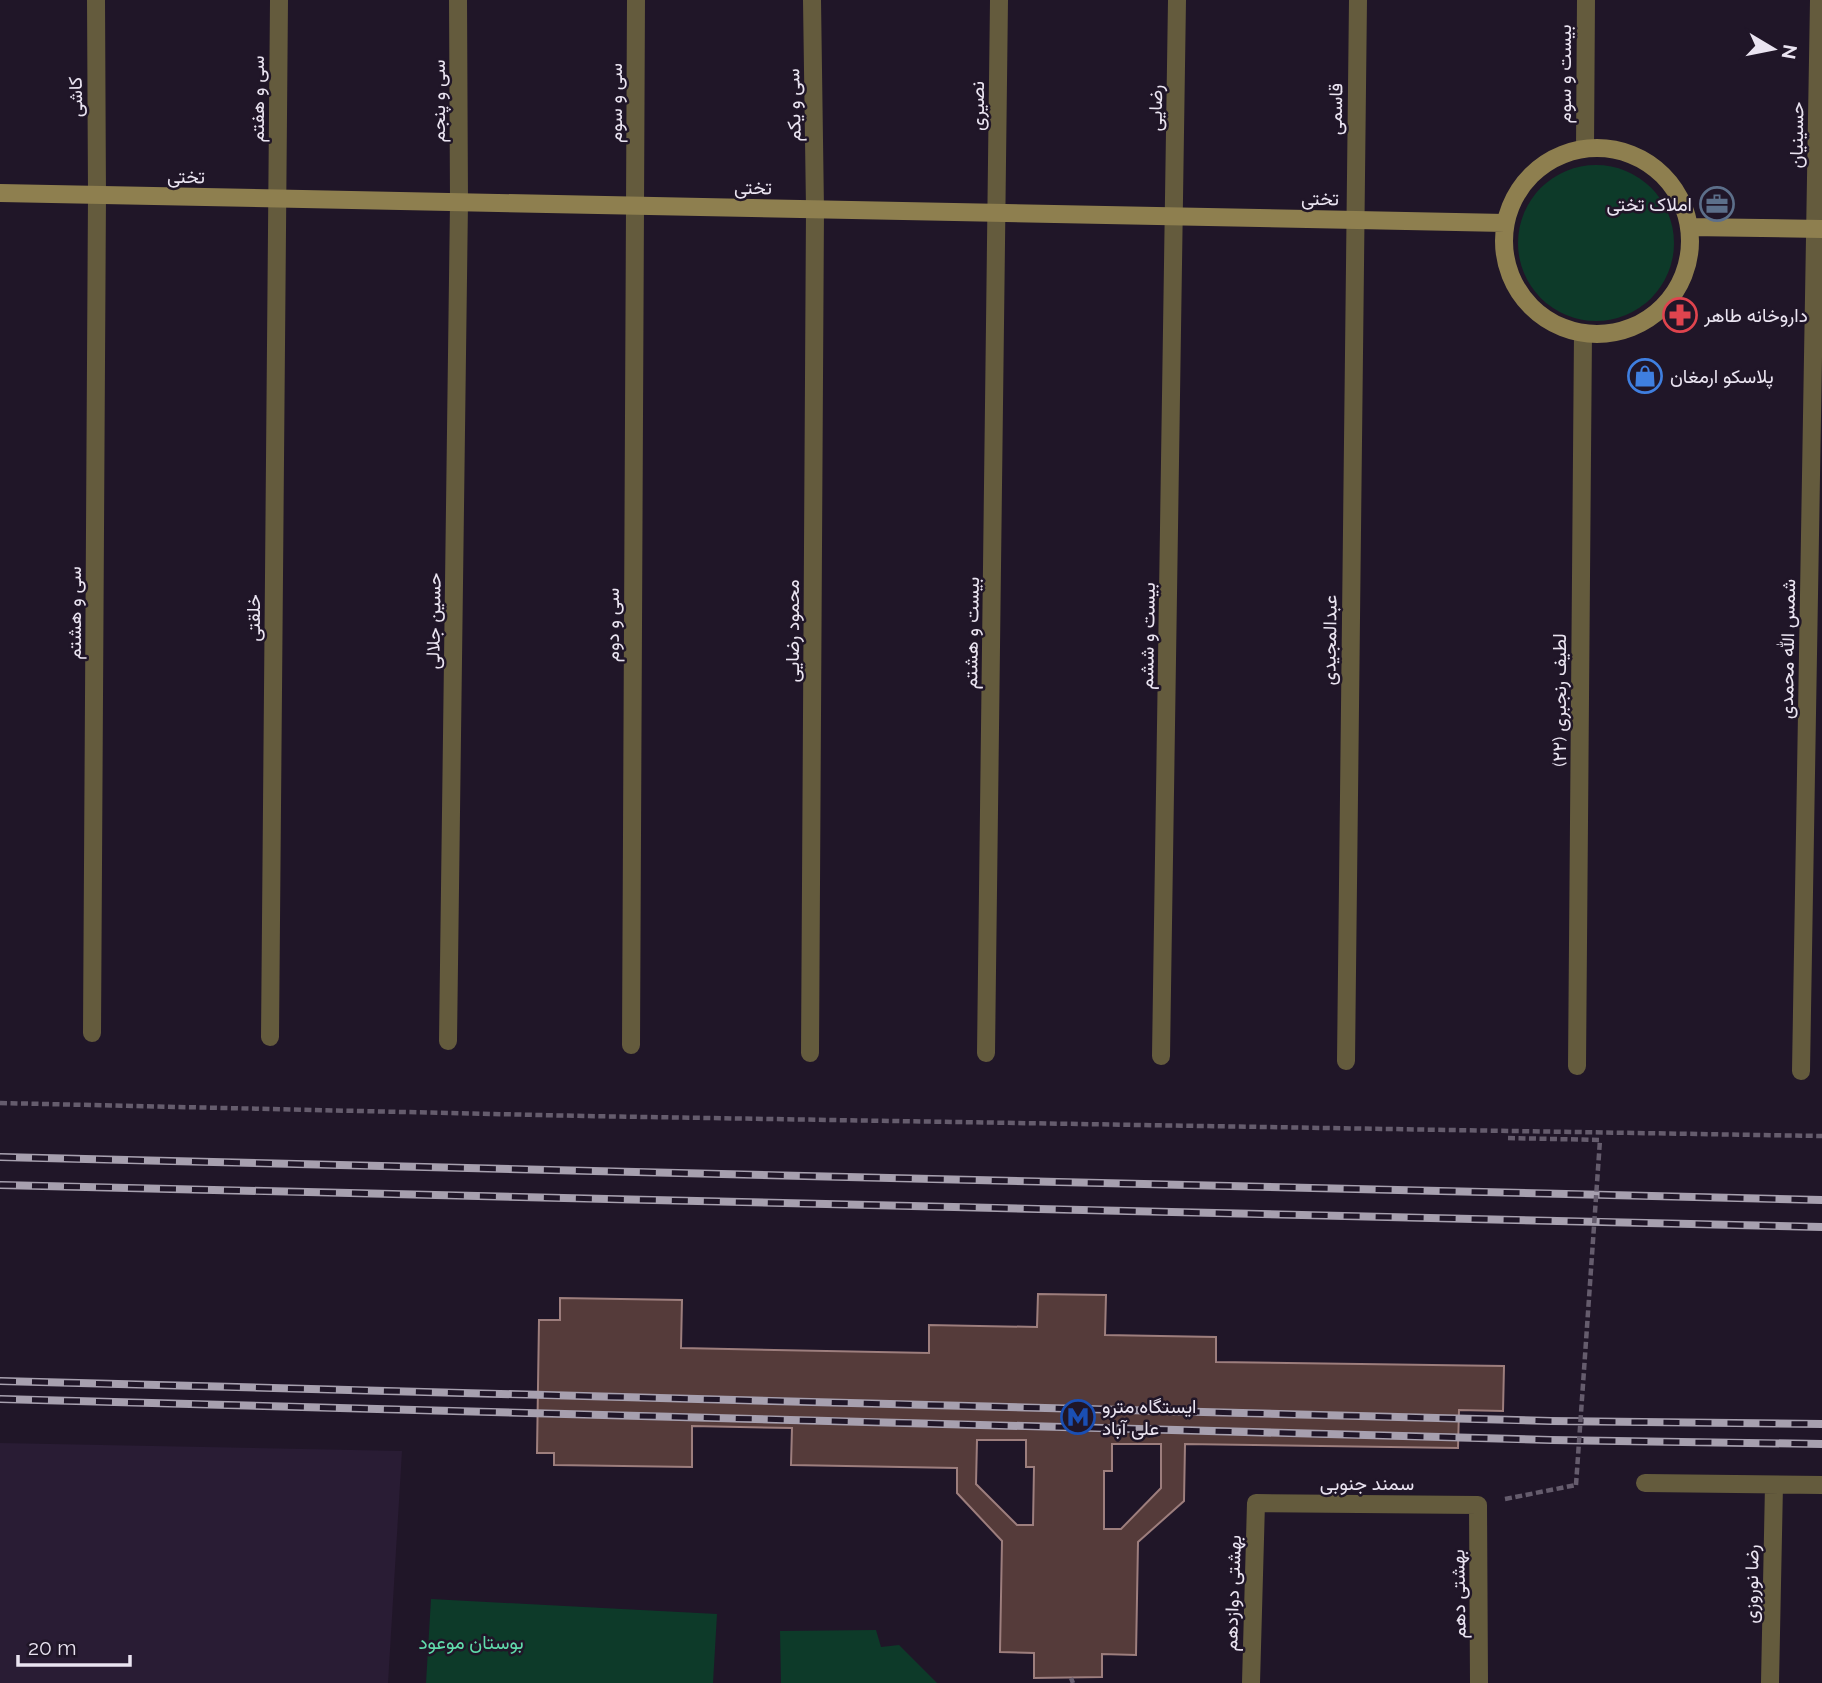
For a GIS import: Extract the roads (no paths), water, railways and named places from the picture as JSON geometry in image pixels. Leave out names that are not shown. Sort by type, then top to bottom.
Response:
[{"type":"main road","points":[[1585,148],[1614,148],[1641,158],[1664,176],[1680,199],[1689,227],[1689,256],[1679,284],[1662,307],[1639,324],[1612,334],[1583,334],[1554,324],[1530,307],[1513,282],[1504,253],[1505,223],[1515,195],[1533,172],[1557,156],[1585,148]]},
{"type":"main road","name":"تختی","points":[[0,193],[1505,223]]},
{"type":"main road","points":[[1689,227],[1818,229]]},
{"type":"street","name":"کاشی","points":[[96,0],[97,195]]},
{"type":"street","name":"سی و هفتم","points":[[278,0],[278,199]]},
{"type":"street","name":"سی و پنجم","points":[[458,0],[459,202]]},
{"type":"street","name":"سی و سوم","points":[[636,0],[636,205]]},
{"type":"street","name":"سی و یکم","points":[[812,0],[815,209]]},
{"type":"street","name":"نصیری","points":[[997,213],[999,0]]},
{"type":"street","name":"رضایی","points":[[1174,216],[1177,0]]},
{"type":"street","name":"قاسمی","points":[[1354,219],[1358,0]]},
{"type":"street","name":"بیست و سوم","points":[[1585,148],[1586,0]]},
{"type":"street","name":"حسینیان","points":[[1818,229],[1819,0]]},
{"type":"street","name":"سی و هشتم","points":[[92,1033],[97,195]]},
{"type":"street","name":"خلقتی","points":[[270,1037],[278,199]]},
{"type":"street","name":"حسین جلالی","points":[[448,1041],[459,202]]},
{"type":"street","name":"سی و دوم","points":[[631,1045],[636,205]]},
{"type":"street","name":"محمود رضایی","points":[[810,1053],[815,209]]},
{"type":"street","name":"بیست و هشتم","points":[[986,1053],[997,213]]},
{"type":"street","name":"بیست و ششم","points":[[1161,1056],[1174,216]]},
{"type":"street","name":"عبدالمجیدی","points":[[1346,1061],[1354,219]]},
{"type":"street","name":"شمس الله محمدی","points":[[1801,1071],[1818,229]]},
{"type":"street","name":"لطیف رنجبری (۲۲)","points":[[1577,1066],[1583,334]]},
{"type":"street","points":[[1645,1483],[1822,1485]]},
{"type":"street","name":"رضا نوروزی","points":[[1770,1683],[1774,1485]]},
{"type":"street","name":"سمند جنوبی","points":[[1255,1503],[1478,1505]]},
{"type":"street","name":"بهشتی دوازدهم","points":[[1251,1683],[1255,1503]]},
{"type":"street","name":"بهشتی دهم","points":[[1478,1505],[1479,1683]]},
{"type":"railway","points":[[0,1157],[1822,1200]]},
{"type":"railway","points":[[0,1185],[1822,1227]]},
{"type":"railway","points":[[0,1381],[1551,1421],[1822,1424]]},
{"type":"railway","points":[[0,1399],[1551,1440],[1822,1444]]},
{"type":"place","name":"املاک تختی","points":[[1717,204]]},
{"type":"place","name":"داروخانه طاهر","points":[[1680,315]]},
{"type":"place","name":"پلاسکو ارمغان","points":[[1645,376]]},
{"type":"place","name":"ایستگاه مترو علی آباد","points":[[1078,1417]]},
{"type":"park label","name":"بوستان موعود","points":[[471,1642]]}]
